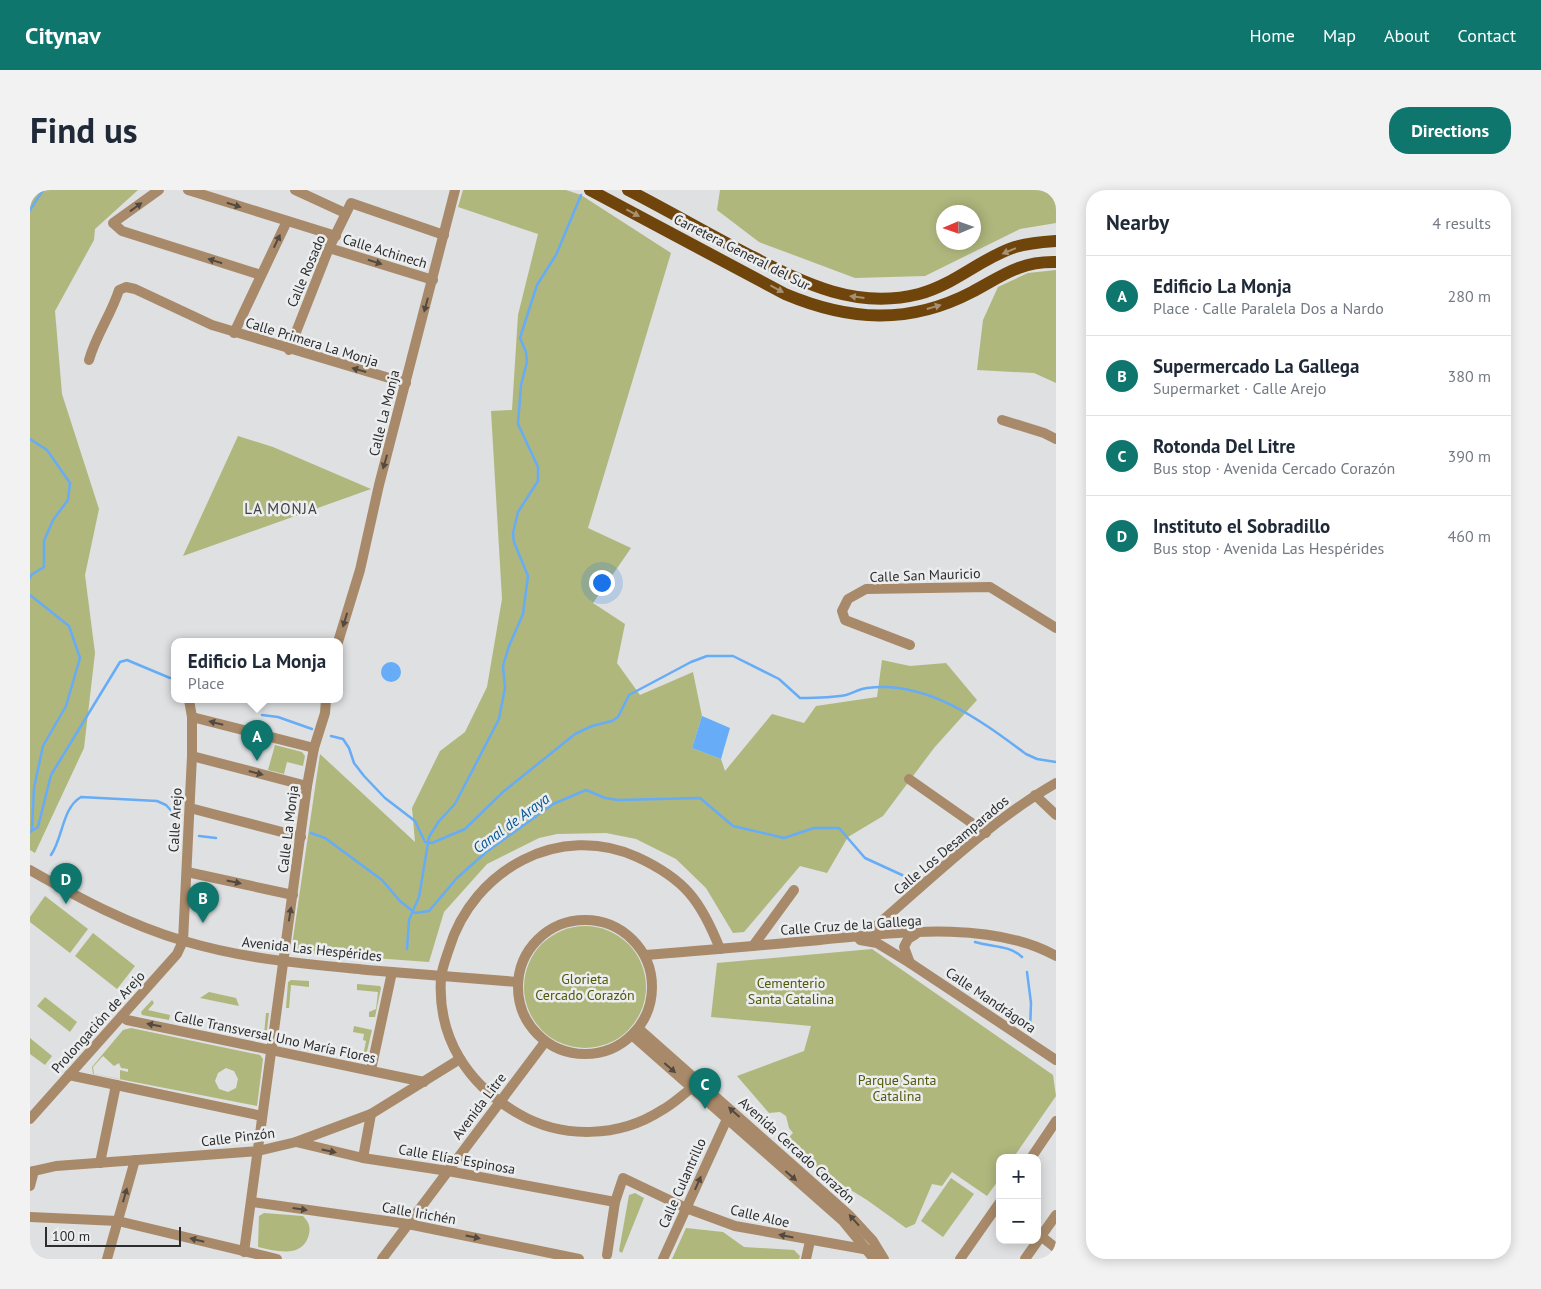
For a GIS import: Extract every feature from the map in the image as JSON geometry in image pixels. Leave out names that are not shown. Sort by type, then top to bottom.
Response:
[{"type":"main road","name":"Carretera General del Sur","points":[[590,190],[785,294],[813,306],[842,313],[873,316],[938,307],[971,292],[1014,268],[1040,261],[1056,262]]},
{"type":"main road","name":"Carretera General del Sur","points":[[628,190],[642,194],[705,232],[811,286],[860,298],[894,298],[919,294],[951,282],[1014,248],[1039,242],[1056,241]]},
{"type":"street","points":[[159,190],[113,223],[122,231],[261,276]]},
{"type":"street","points":[[188,190],[336,236]]},
{"type":"street","points":[[295,190],[345,213]]},
{"type":"street","name":"Calle La Monja","points":[[339,638],[360,570],[455,190]]},
{"type":"street","name":"Calle Rosado","points":[[294,351],[329,248],[351,204],[444,235]]},
{"type":"street","points":[[234,333],[286,221]]},
{"type":"street","name":"Calle Achinech","points":[[329,248],[433,280]]},
{"type":"street","name":"Calle Primera La Monja","points":[[89,360],[95,340],[114,304],[119,290],[126,287],[135,289],[212,325],[234,333],[406,383]]},
{"type":"street","points":[[1002,420],[1044,432],[1056,439]]},
{"type":"street","name":"Calle San Mauricio","points":[[910,645],[844,620],[842,611],[848,599],[866,589],[990,587],[1056,628]]},
{"type":"street","name":"Calle Arejo","points":[[183,941],[192,756],[192,717],[190,703]]},
{"type":"street","name":"Calle La Monja","points":[[244,1252],[294,895],[307,786],[314,748],[325,713],[326,703]]},
{"type":"street","points":[[192,717],[314,748]]},
{"type":"street","points":[[192,756],[307,786]]},
{"type":"street","points":[[909,778],[986,833]]},
{"type":"street","name":"Calle Los Desamparados","points":[[878,935],[875,927],[986,833],[1036,795],[1056,783]]},
{"type":"street","points":[[1036,795],[1056,815]]},
{"type":"street","points":[[190,808],[301,837]]},
{"type":"street","points":[[692,1088],[661,1111],[630,1125],[586,1133],[548,1128],[498,1102],[475,1081],[450,1040],[442,1004],[441,976],[453,937],[470,905],[496,877],[540,851],[582,844],[621,850],[662,868],[681,883],[694,898],[708,919],[720,949]]},
{"type":"street","name":"Avenida Las Hespérides","points":[[30,870],[85,901],[183,941],[233,954],[283,963],[518,982]]},
{"type":"street","points":[[187,872],[294,895]]},
{"type":"street","points":[[753,946],[794,890]]},
{"type":"street","points":[[587,920],[615,926],[632,938],[645,955],[651,972],[653,992],[649,1011],[636,1032],[619,1046],[602,1053],[586,1055],[563,1052],[544,1042],[530,1026],[520,1005],[518,982],[524,960],[535,942],[550,929],[568,922],[587,920]]},
{"type":"street","points":[[910,963],[904,948],[908,939],[916,934]]},
{"type":"street","name":"Calle Cruz de la Gallega","points":[[645,955],[878,935],[992,934],[1016,940],[1056,956]]},
{"type":"street","name":"Calle Mandrágora","points":[[878,935],[910,963]]},
{"type":"street","name":"Calle Mandrágora","points":[[847,937],[877,943],[1056,1060]]},
{"type":"street","name":"Prolongación de Arejo","points":[[30,1119],[177,954],[183,941]]},
{"type":"street","points":[[372,1070],[392,972]]},
{"type":"street","name":"Calle Transversal Uno María Flores","points":[[122,1016],[130,1021],[424,1082]]},
{"type":"street","name":"Avenida Cercado Corazón","points":[[636,1032],[692,1088],[843,1221],[869,1250],[874,1259]]},
{"type":"street","name":"Avenida Cercado Corazón","points":[[636,1032],[849,1215],[873,1241],[884,1259]]},
{"type":"street","name":"Avenida Litre","points":[[382,1259],[544,1042]]},
{"type":"street","name":"Calle Pinzón","points":[[32,1171],[56,1166],[258,1151],[296,1142],[370,1114],[460,1059]]},
{"type":"street","points":[[70,1075],[262,1116]]},
{"type":"street","points":[[100,1163],[116,1084]]},
{"type":"street","points":[[363,1158],[370,1114]]},
{"type":"street","name":"Calle Culantrillo","points":[[663,1259],[726,1118]]},
{"type":"street","points":[[1034,1154],[1056,1121]]},
{"type":"street","name":"Calle Elías Espinosa","points":[[296,1142],[363,1158],[448,1170],[615,1202]]},
{"type":"street","points":[[108,1259],[135,1160]]},
{"type":"street","points":[[30,1186],[32,1171]]},
{"type":"street","name":"Calle Aloe","points":[[615,1202],[622,1178],[686,1208],[735,1226],[810,1241],[869,1250]]},
{"type":"street","name":"Calle Irichén","points":[[252,1202],[408,1224],[579,1259]]},
{"type":"street","points":[[608,1258],[615,1202]]},
{"type":"street","points":[[960,1259],[996,1209]]},
{"type":"street","points":[[1041,1233],[1056,1215]]},
{"type":"street","points":[[30,1218],[118,1221],[277,1259]]},
{"type":"street","points":[[1041,1237],[1056,1248]]},
{"type":"street","points":[[806,1259],[810,1241]]},
{"type":"street","points":[[1025,1259],[1034,1244]]},
{"type":"green space","points":[[30,190],[138,190],[95,229],[94,240],[55,311],[62,394],[99,509],[85,575],[95,653],[84,748],[35,853],[30,850]]},
{"type":"green space","points":[[463,190],[566,190],[581,195],[671,253],[588,528],[631,548],[593,603],[625,624],[617,663],[640,695],[693,672],[702,716],[692,748],[721,759],[725,771],[772,714],[804,723],[816,706],[877,697],[882,660],[910,666],[946,663],[977,700],[934,748],[883,816],[848,837],[827,873],[800,866],[744,932],[733,933],[706,888],[676,859],[636,839],[606,833],[557,834],[539,838],[487,864],[444,912],[429,962],[291,952],[320,754],[415,842],[412,808],[440,751],[465,732],[487,687],[502,599],[491,411],[512,410],[518,315],[538,234],[458,207]]},
{"type":"green space","points":[[720,190],[1056,190],[1056,223],[1020,229],[981,248],[981,205],[936,205],[936,250],[978,250],[925,276],[855,278],[759,242],[717,210]]},
{"type":"green space","points":[[1056,270],[1056,383],[1034,373],[977,370],[983,320],[998,287],[1028,273]]},
{"type":"green space","points":[[238,436],[273,447],[371,489],[183,556]]},
{"type":"green space","points":[[275,745],[302,752],[305,756],[303,766],[287,762],[284,774],[268,770]]},
{"type":"green space","points":[[45,896],[88,929],[70,953],[30,922],[30,917]]},
{"type":"green space","name":"Glorieta Cercado Corazón","points":[[585,926],[597,927],[608,931],[619,936],[628,944],[636,953],[641,964],[645,975],[645,999],[641,1010],[636,1021],[628,1030],[619,1038],[608,1043],[597,1047],[585,1048],[573,1047],[562,1043],[551,1038],[542,1030],[534,1021],[529,1010],[525,999],[524,987],[525,975],[529,964],[534,953],[542,944],[551,936],[562,931],[573,927]]},
{"type":"green space","points":[[93,933],[135,966],[117,989],[75,956]]},
{"type":"green space","name":"Parque Santa Catalina","points":[[872,949],[1053,1075],[1056,1096],[1016,1154],[996,1154],[996,1184],[987,1196],[952,1172],[942,1186],[932,1184],[915,1224],[906,1228],[867,1200],[823,1173],[786,1140],[793,1133],[789,1128],[786,1116],[780,1112],[769,1113],[737,1076],[804,1051],[811,1026],[711,1017],[717,963]]},
{"type":"green space","points":[[291,980],[309,981],[309,987],[291,985],[289,1008],[286,1008],[288,982]]},
{"type":"green space","points":[[357,984],[380,986],[375,1017],[369,1017],[369,1012],[376,1009],[378,992],[357,990]]},
{"type":"green space","points":[[209,992],[236,998],[239,1006],[200,998]]},
{"type":"green space","points":[[45,997],[77,1022],[70,1032],[37,1006]]},
{"type":"green space","points":[[152,1000],[154,1003],[148,1010],[170,1015],[169,1020],[142,1015],[141,1012]]},
{"type":"green space","points":[[266,1013],[269,1013],[266,1038],[263,1040],[241,1035],[242,1031],[264,1035]]},
{"type":"green space","points":[[354,1026],[372,1030],[365,1060],[346,1057],[347,1054],[363,1056],[366,1041],[363,1040],[364,1034],[353,1032]]},
{"type":"green space","points":[[131,1028],[260,1055],[263,1059],[257,1106],[93,1074],[92,1067],[123,1030]],"holes":[[[103,1056],[114,1066],[119,1063],[121,1068],[128,1069],[128,1072],[120,1070],[120,1079],[94,1074],[93,1067]],[[226,1068],[234,1071],[238,1079],[236,1088],[228,1092],[219,1089],[215,1081],[218,1073]]]},
{"type":"green space","points":[[30,1038],[52,1056],[45,1065],[30,1054]]},
{"type":"green space","points":[[951,1178],[974,1194],[943,1237],[921,1221]]},
{"type":"green space","points":[[635,1193],[644,1198],[622,1253],[619,1251],[629,1195]]},
{"type":"green space","points":[[264,1213],[303,1216],[308,1222],[310,1229],[306,1242],[295,1250],[288,1251],[258,1247],[259,1216]]},
{"type":"green space","points":[[686,1228],[723,1232],[744,1247],[794,1250],[800,1256],[799,1259],[672,1259]]},
{"type":"water","points":[[391,662],[398,665],[401,672],[398,679],[391,682],[384,679],[381,672],[384,665]]},
{"type":"water","points":[[702,716],[730,728],[721,759],[692,748]]},
{"type":"waterway","points":[[30,210],[43,190]]},
{"type":"waterway","points":[[407,949],[409,920],[419,897],[429,837],[439,821],[455,804],[499,719],[505,688],[503,666],[509,646],[523,614],[528,576],[514,542],[513,533],[518,512],[538,481],[538,467],[518,424],[521,385],[527,362],[526,352],[520,338],[537,285],[556,255],[581,195]]},
{"type":"waterway","points":[[30,439],[47,450],[70,483],[68,500],[53,520],[44,541],[44,567],[31,575],[30,578]]},
{"type":"waterway","points":[[30,595],[69,626],[80,658],[66,706],[43,746],[34,788],[32,829]]},
{"type":"waterway","points":[[331,736],[343,739],[349,748],[354,763],[364,776],[385,798],[415,821],[425,842],[432,843],[465,829],[503,792],[575,734],[592,726],[612,721],[618,717],[629,695],[691,662],[707,656],[733,656],[779,679],[800,698],[834,697],[864,689],[889,687],[911,690],[932,696],[971,716],[1026,754],[1037,759],[1056,762]]},
{"type":"waterway","points":[[30,832],[38,827],[51,775],[120,662],[127,660],[170,678]]},
{"type":"waterway","points":[[262,715],[278,717],[312,729]]},
{"type":"waterway","name":"Canal de Araya","points":[[311,833],[325,838],[382,880],[400,901],[415,913],[429,911],[457,878],[485,853],[553,804],[586,790],[605,798],[618,800],[700,798],[733,826],[784,838],[814,828],[839,828],[865,858],[902,875],[914,885]]},
{"type":"waterway","name":"Canal de Araya","points":[[51,855],[70,808],[81,797],[157,801],[166,805],[177,817]]},
{"type":"waterway","name":"Canal de Araya","points":[[199,836],[216,838]]},
{"type":"waterway","name":"Canal de Araya","points":[[975,942],[1006,948],[1022,957]]},
{"type":"waterway","name":"Canal de Araya","points":[[1027,972],[1031,1003],[1030,1031]]},
{"type":"place","name":"Edificio La Monja","points":[[257,761]]},
{"type":"place","name":"Instituto el Sobradillo","points":[[66,904]]},
{"type":"place","name":"Supermercado La Gallega","points":[[203,923]]},
{"type":"place","name":"Rotonda Del Litre","points":[[705,1109]]},
{"type":"district","name":"LA MONJA","points":[[281,508]]},
{"type":"park label","name":"Cementerio Santa Catalina","points":[[791,992]]}]
